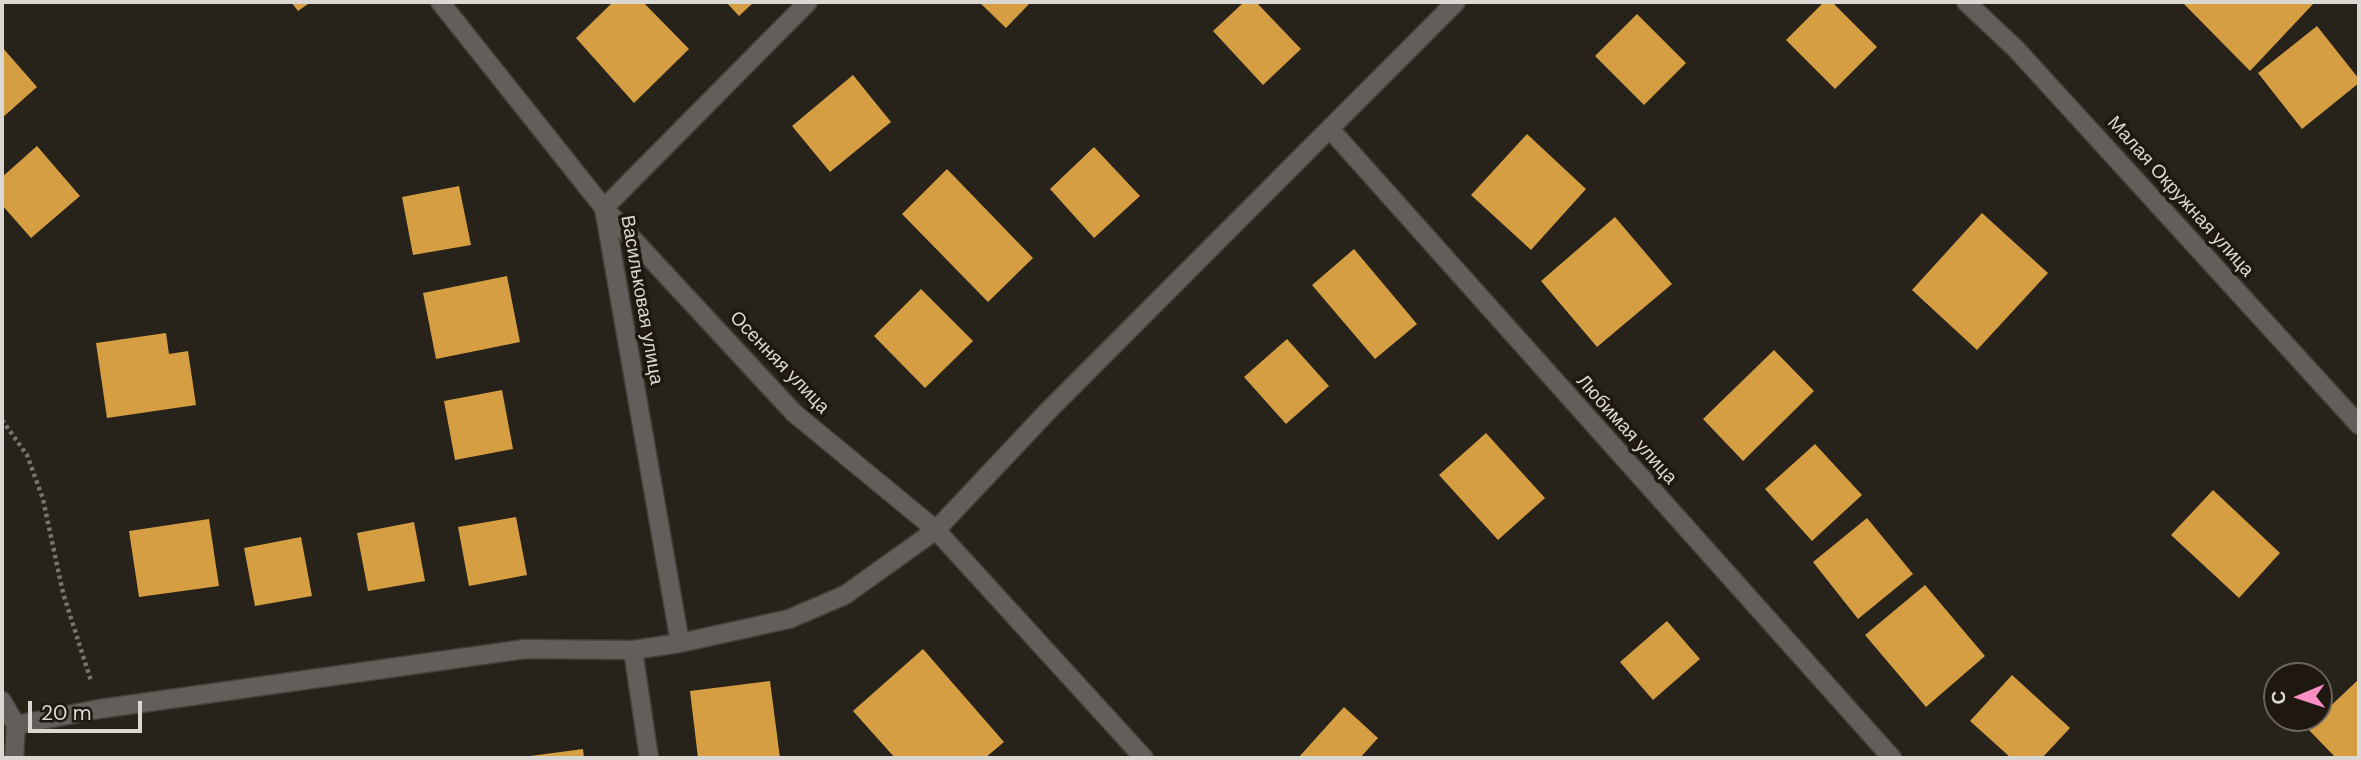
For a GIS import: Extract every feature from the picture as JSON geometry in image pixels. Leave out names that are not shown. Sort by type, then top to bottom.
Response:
[{"type":"street","name":"Осенняя улица","points":[[440,2],[604,208],[794,413],[936,530],[1144,758]]},
{"type":"street","name":"Васильковая улица","points":[[680,643],[604,208],[808,2]]},
{"type":"street","points":[[16,725],[99,709],[525,649],[633,650],[680,643],[789,619],[845,595],[936,530],[1048,411],[1456,2]]},
{"type":"street","name":"Малая Окружная улица","points":[[1966,2],[2016,49],[2359,425]]},
{"type":"street","name":"Любимая улица","points":[[1330,129],[1892,758]]},
{"type":"street","points":[[633,650],[649,758]]},
{"type":"street","points":[[2,701],[16,725],[14,758]]},
{"type":"path","points":[[2,420],[27,455],[43,499],[63,593],[99,709]]},
{"type":"building","points":[[291,2],[311,2],[298,11]]},
{"type":"building","points":[[613,2],[643,2],[689,49],[634,103],[576,38]]},
{"type":"building","points":[[726,2],[754,2],[739,16]]},
{"type":"building","points":[[979,2],[1031,2],[1006,28]]},
{"type":"building","points":[[1244,2],[1256,2],[1301,49],[1263,85],[1213,31]]},
{"type":"building","points":[[1824,2],[1832,2],[1877,47],[1835,89],[1786,40]]},
{"type":"building","points":[[2182,2],[2315,2],[2250,71]]},
{"type":"building","points":[[1637,14],[1686,63],[1644,105],[1595,56]]},
{"type":"building","points":[[2317,26],[2359,79],[2359,83],[2302,129],[2258,73]]},
{"type":"building","points":[[2,47],[37,87],[2,118]]},
{"type":"building","points":[[853,75],[891,122],[830,172],[792,126]]},
{"type":"building","points":[[1527,134],[1586,189],[1531,250],[1471,195]]},
{"type":"building","points":[[37,146],[80,196],[31,238],[2,205],[2,177]]},
{"type":"building","points":[[1094,147],[1140,196],[1094,238],[1050,189]]},
{"type":"building","points":[[947,169],[1033,258],[988,302],[902,214]]},
{"type":"building","points":[[459,186],[471,245],[413,255],[402,197]]},
{"type":"building","points":[[1982,213],[2048,273],[1977,350],[1912,290]]},
{"type":"building","points":[[1615,217],[1672,284],[1597,347],[1541,281]]},
{"type":"building","points":[[1354,249],[1417,324],[1375,359],[1312,285]]},
{"type":"building","points":[[507,276],[520,342],[436,359],[423,293]]},
{"type":"building","points":[[921,289],[973,341],[925,388],[874,336]]},
{"type":"building","points":[[166,333],[169,354],[188,351],[196,405],[107,418],[96,343]]},
{"type":"building","points":[[1287,339],[1329,386],[1286,424],[1244,377]]},
{"type":"building","points":[[1774,350],[1814,391],[1743,461],[1703,419]]},
{"type":"building","points":[[502,390],[513,449],[455,460],[444,401]]},
{"type":"building","points":[[1486,433],[1545,498],[1498,540],[1439,475]]},
{"type":"building","points":[[1815,444],[1862,495],[1812,541],[1765,489]]},
{"type":"building","points":[[2213,490],[2280,553],[2239,598],[2171,535]]},
{"type":"building","points":[[516,517],[527,575],[469,586],[458,527]]},
{"type":"building","points":[[1867,518],[1913,574],[1858,619],[1813,562]]},
{"type":"building","points":[[209,519],[219,586],[139,597],[129,531]]},
{"type":"building","points":[[414,522],[425,581],[368,591],[357,533]]},
{"type":"building","points":[[301,537],[312,596],[255,606],[244,548]]},
{"type":"building","points":[[1925,585],[1985,656],[1926,707],[1865,635]]},
{"type":"building","points":[[1667,621],[1700,659],[1653,700],[1620,662]]},
{"type":"building","points":[[923,649],[1004,742],[985,758],[895,758],[853,711]]},
{"type":"building","points":[[2012,675],[2070,728],[2042,758],[2011,758],[1970,721]]},
{"type":"building","points":[[770,681],[780,758],[698,758],[690,691]]},
{"type":"building","points":[[2357,681],[2359,758],[2336,758],[2311,732],[2333,732],[2333,704]]},
{"type":"building","points":[[1344,707],[1378,738],[1360,758],[1298,758]]},
{"type":"building","points":[[583,749],[584,758],[523,758],[523,757]]}]
